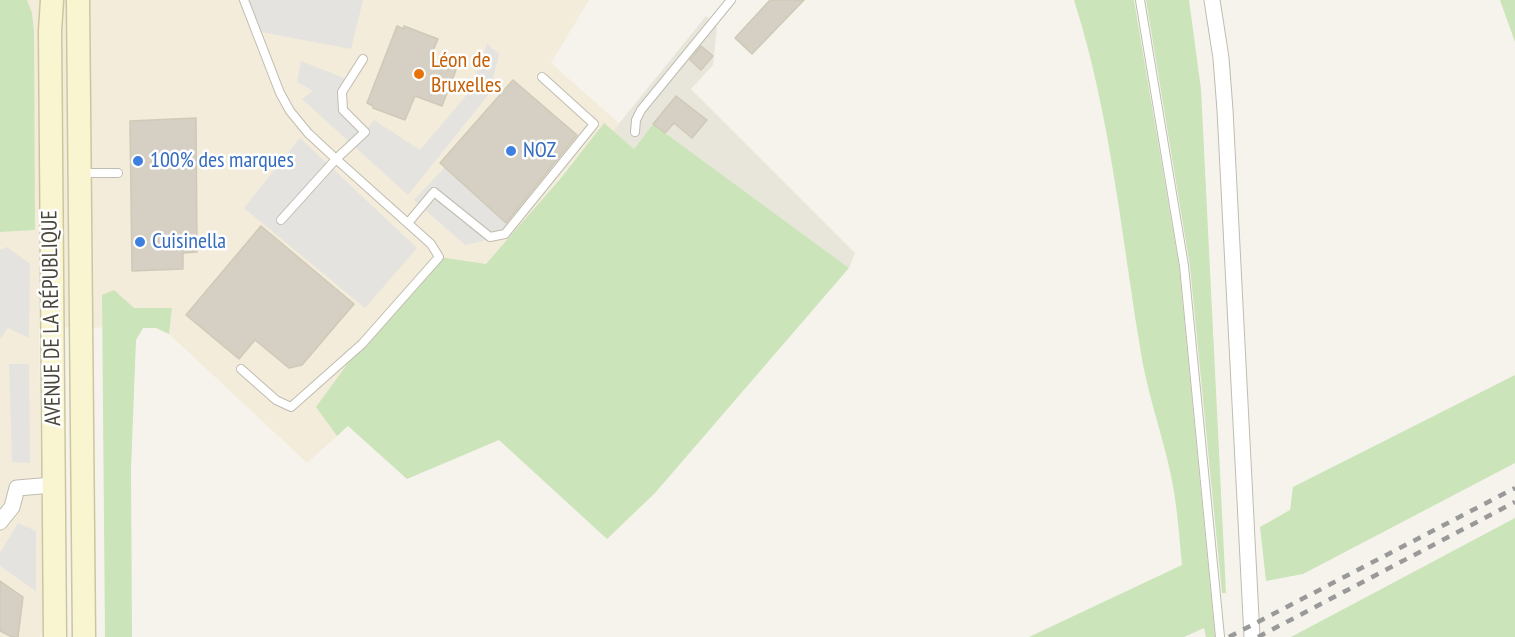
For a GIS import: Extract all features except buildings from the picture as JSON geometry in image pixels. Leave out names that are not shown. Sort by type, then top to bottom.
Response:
[{"type":"main road","points":[[39,0],[50,31]]},
{"type":"main road","name":"AVENUE DE LA RÉPUBLIQUE","points":[[52,0],[50,31],[55,637]]},
{"type":"main road","name":"AVENUE DE LA RÉPUBLIQUE","points":[[78,0],[84,637]]},
{"type":"street","points":[[1212,0],[1221,58],[1225,110],[1252,637]]},
{"type":"street","points":[[0,522],[12,507],[17,488],[53,485]]},
{"type":"lane","points":[[241,369],[276,400],[291,407],[362,344],[439,256],[431,244],[308,133],[290,111],[280,93],[244,0]]},
{"type":"lane","points":[[635,132],[636,120],[641,110],[731,0]]},
{"type":"lane","points":[[1140,0],[1184,266],[1221,637]]},
{"type":"lane","points":[[281,220],[336,159],[365,132],[343,110],[342,92],[363,59]]},
{"type":"lane","points":[[408,223],[434,192],[490,237],[506,234],[594,124],[542,77]]},
{"type":"lane","points":[[80,173],[118,173]]},
{"type":"shaded area","points":[[0,0],[589,0],[551,63],[620,124],[613,131],[604,124],[488,265],[317,406],[337,436],[307,463],[169,334],[156,328],[39,327],[43,630],[40,637],[0,637]]},
{"type":"shaded area","points":[[244,0],[363,0],[351,49],[256,31]]},
{"type":"shaded area","points":[[706,16],[717,27],[713,65],[691,89],[855,253],[849,268],[653,124],[634,149],[613,131]]},
{"type":"shaded area","points":[[487,44],[499,54],[489,94],[408,195],[302,99],[313,91],[297,82],[301,61],[349,80],[342,92],[343,109],[365,132],[374,120],[420,150],[470,91]]},
{"type":"shaded area","points":[[300,138],[417,248],[365,308],[244,208]]},
{"type":"shaded area","points":[[445,167],[509,226],[483,241],[465,245],[414,200]]},
{"type":"shaded area","points":[[7,247],[30,264],[29,338],[8,328],[0,339],[0,250]]},
{"type":"shaded area","points":[[9,364],[29,364],[30,463],[12,462]]},
{"type":"shaded area","points":[[18,523],[36,531],[36,591],[0,566],[0,553]]},
{"type":"green space","points":[[0,0],[27,0],[32,13],[35,230],[0,232]]},
{"type":"green space","points":[[1074,0],[1134,0],[1179,266],[1215,637],[1206,637],[1204,628],[1184,637],[1029,637],[1182,565],[1172,483],[1143,363],[1106,129]]},
{"type":"green space","points":[[1146,0],[1189,0],[1201,89],[1226,593],[1222,593],[1190,267]]},
{"type":"green space","points":[[1500,0],[1515,0],[1515,42]]},
{"type":"green space","points":[[604,123],[634,149],[653,124],[849,268],[655,493],[607,539],[499,440],[407,479],[348,426],[337,436],[316,407],[362,344],[439,257],[486,264],[560,179]]},
{"type":"green space","points":[[114,290],[134,308],[172,308],[169,334],[156,328],[143,328],[136,340],[131,469],[132,637],[105,637],[102,295]]},
{"type":"green space","points":[[1515,375],[1515,463],[1303,574],[1266,581],[1260,527],[1290,510],[1293,487]]},
{"type":"green space","points":[[1515,518],[1515,637],[1291,637]]},
{"type":"railway","points":[[1229,637],[1515,488]]},
{"type":"railway","points":[[1258,637],[1515,502]]},
{"type":"place","name":"Léon de Bruxelles","points":[[419,74]]},
{"type":"place","name":"NOZ","points":[[511,151]]},
{"type":"place","name":"100% des marques","points":[[138,161]]},
{"type":"place","name":"Cuisinella","points":[[140,242]]}]
